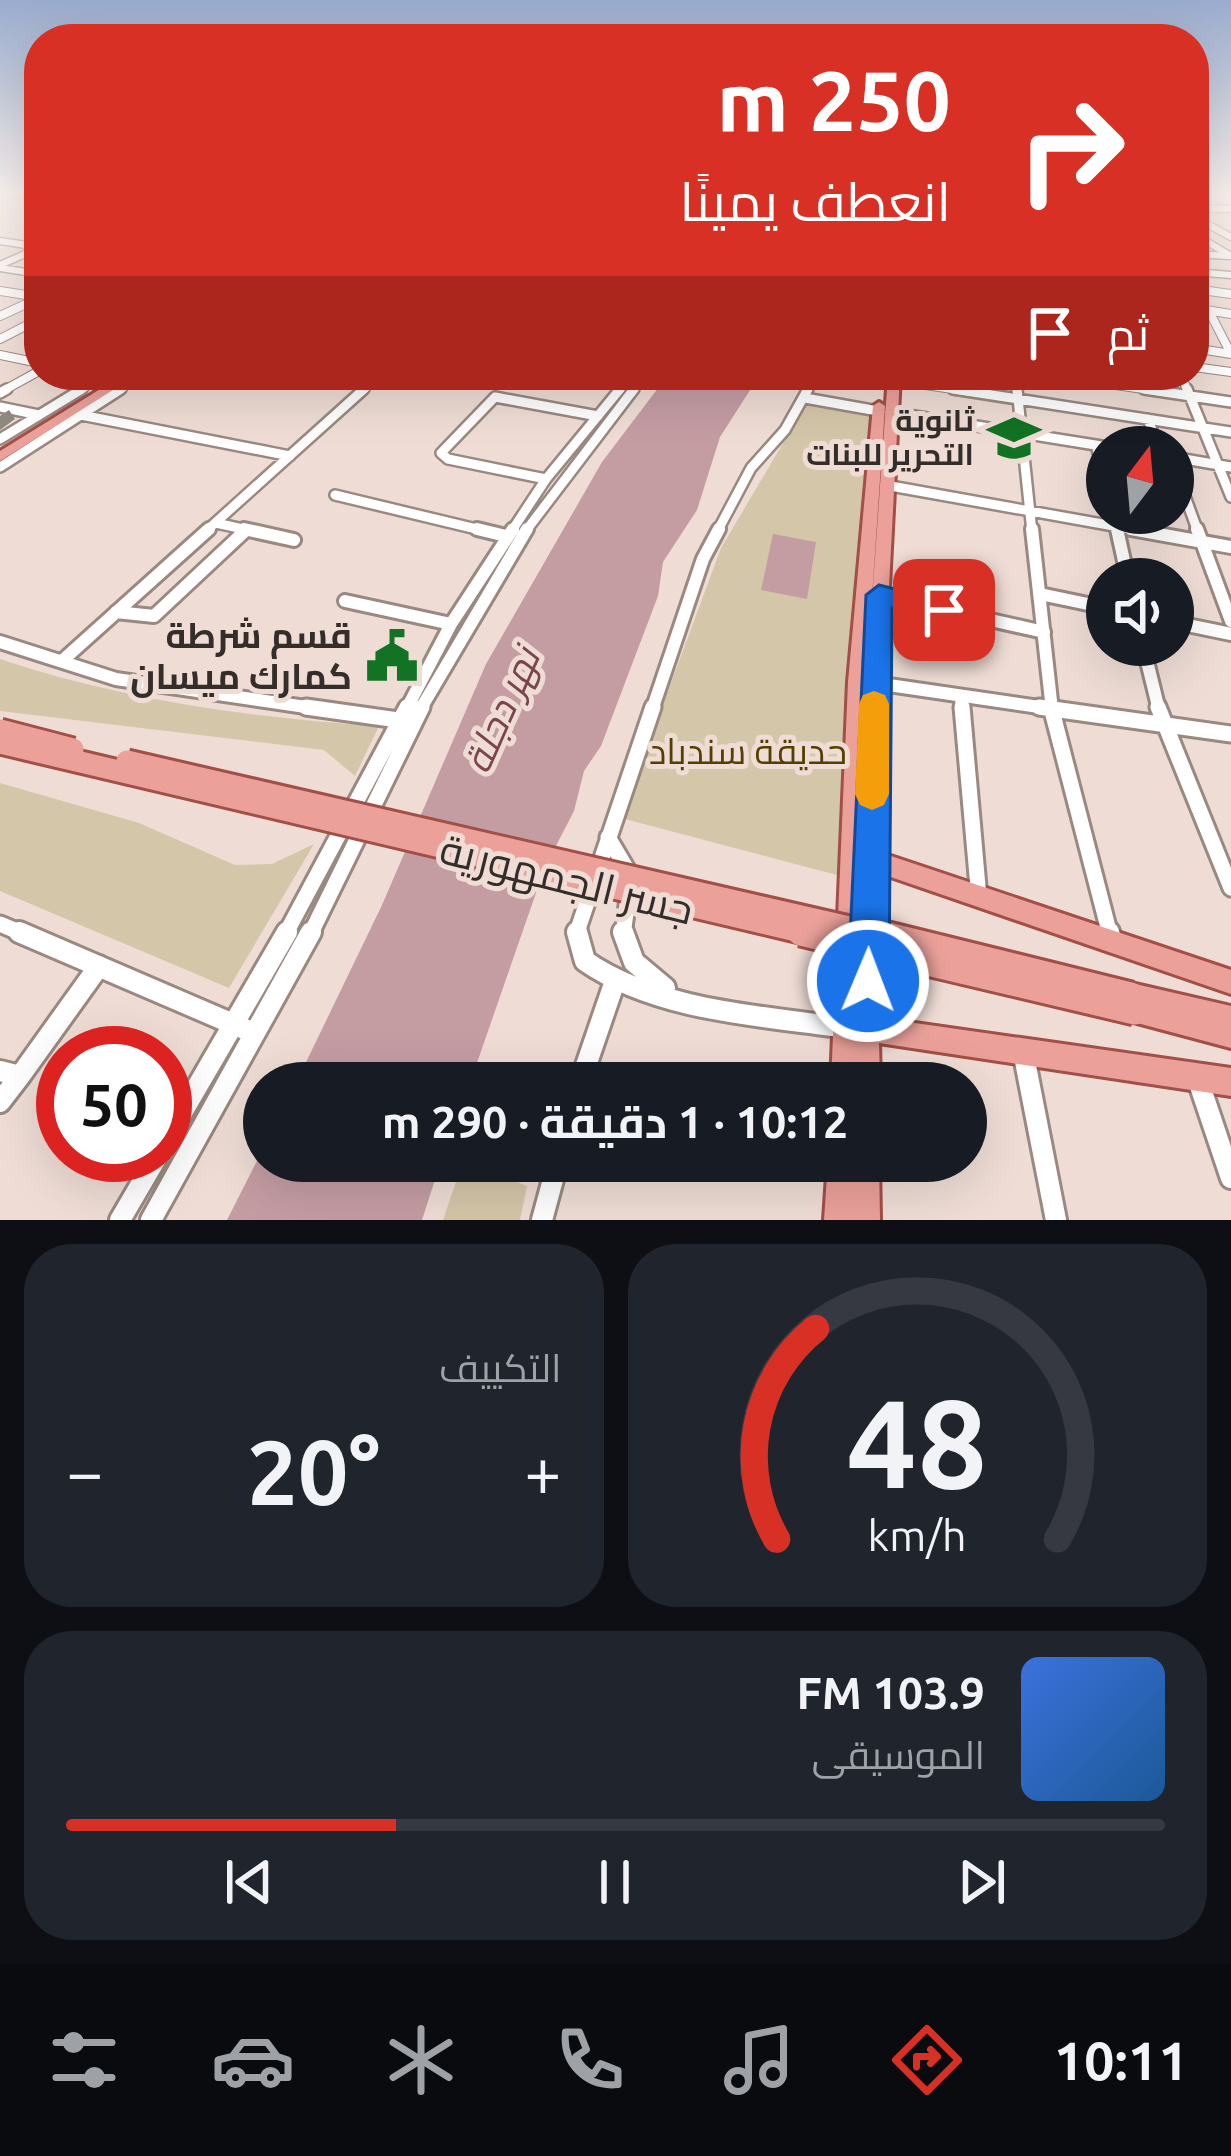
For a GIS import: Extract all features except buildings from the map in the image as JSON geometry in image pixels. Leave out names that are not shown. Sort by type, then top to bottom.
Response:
[{"type":"main road","points":[[0,442],[73,411],[99,390]]},
{"type":"main road","points":[[0,457],[107,390]]},
{"type":"main road","points":[[863,1062],[857,1027],[866,683],[888,390]]},
{"type":"main road","points":[[850,1062],[857,1027],[871,860],[866,683],[879,595],[884,411]]},
{"type":"main road","name":"جسر الجمهورية","points":[[0,730],[791,912],[1133,1003]]},
{"type":"main road","name":"جسر الجمهورية","points":[[0,743],[1133,1003]]},
{"type":"main road","points":[[871,860],[1231,982]]},
{"type":"main road","points":[[1133,1003],[1231,1019]]},
{"type":"main road","points":[[1133,1003],[1231,1035]]},
{"type":"main road","points":[[857,1027],[1231,1082]]},
{"type":"main road","points":[[839,1220],[841,1182]]},
{"type":"main road","points":[[865,1220],[866,1182]]},
{"type":"street","points":[[1209,311],[1231,314]]},
{"type":"street","points":[[1209,311],[1231,354]]},
{"type":"street","points":[[2,357],[24,361]]},
{"type":"street","points":[[20,359],[24,357]]},
{"type":"street","points":[[0,442],[81,390]]},
{"type":"street","points":[[0,467],[73,411],[114,390]]},
{"type":"street","points":[[64,660],[363,390]]},
{"type":"street","points":[[192,1095],[303,904],[451,624],[545,479],[620,390]]},
{"type":"street","points":[[151,1220],[326,906],[420,710],[513,547],[633,390]]},
{"type":"street","points":[[809,390],[751,468],[703,559],[576,935],[577,949],[585,962],[615,981],[758,1015],[857,1027]]},
{"type":"street","points":[[966,390],[1231,432]]},
{"type":"street","points":[[1017,390],[1051,706],[1111,941]]},
{"type":"street","points":[[1154,390],[1231,402]]},
{"type":"street","points":[[1187,390],[1231,497]]},
{"type":"street","points":[[545,479],[448,459],[441,453],[495,397],[598,416]]},
{"type":"street","points":[[805,398],[1086,443]]},
{"type":"street","points":[[0,406],[40,415]]},
{"type":"street","points":[[73,411],[290,456]]},
{"type":"street","points":[[1148,418],[1151,426]]},
{"type":"street","points":[[1194,462],[1231,467]]},
{"type":"street","points":[[885,485],[1086,517]]},
{"type":"street","points":[[335,494],[506,536]]},
{"type":"street","points":[[1194,522],[1231,621]]},
{"type":"street","points":[[216,523],[294,540]]},
{"type":"street","points":[[116,612],[154,616],[246,530]]},
{"type":"street","points":[[1170,534],[1231,547]]},
{"type":"street","points":[[1040,594],[1086,604]]},
{"type":"street","points":[[879,595],[1044,632]]},
{"type":"street","points":[[345,601],[451,624]]},
{"type":"street","points":[[1194,626],[1231,634]]},
{"type":"street","points":[[0,641],[116,679],[398,720]]},
{"type":"street","points":[[1148,666],[1163,725],[1231,888]]},
{"type":"street","points":[[866,683],[1231,734]]},
{"type":"street","points":[[961,697],[979,898]]},
{"type":"street","points":[[608,837],[631,876],[620,926],[625,954],[636,968],[676,994]]},
{"type":"street","points":[[0,924],[254,1033]]},
{"type":"street","points":[[0,1102],[10,1074],[99,966]]},
{"type":"street","points":[[587,1062],[615,981]]},
{"type":"street","points":[[1023,1050],[1056,1220]]},
{"type":"street","points":[[1197,1076],[1231,1178]]},
{"type":"street","points":[[120,1220],[142,1182]]},
{"type":"street","points":[[542,1220],[552,1182]]},
{"type":"green space","name":"حديقة سندباد","points":[[808,401],[871,411],[837,875],[621,818],[721,548]]},
{"type":"green space","points":[[0,659],[93,686],[187,705],[379,726],[355,776],[324,750],[0,711]]},
{"type":"green space","points":[[0,783],[139,823],[235,865],[272,864],[314,844],[229,988],[0,891]]},
{"type":"green space","points":[[456,1182],[527,1186],[520,1220],[443,1220]]},
{"type":"water","name":"نهر دجلة","points":[[657,390],[750,390],[720,437],[697,510],[663,562],[658,596],[601,746],[584,771],[574,811],[545,867],[477,1062],[306,1062],[382,905],[486,664],[602,462]]},
{"type":"water","points":[[773,534],[816,542],[807,599],[761,590]]},
{"type":"water","points":[[246,1182],[434,1182],[422,1220],[227,1220]]},
{"type":"slow traffic","points":[[872,794],[874,704]]},
{"type":"place","name":"ثانوية التحرير للبنات","points":[[1014,438]]},
{"type":"place","name":"قسم شرطة كمارك ميسان","points":[[392,656]]},
{"type":"route","points":[[868,981],[879,595],[944,610]]}]
